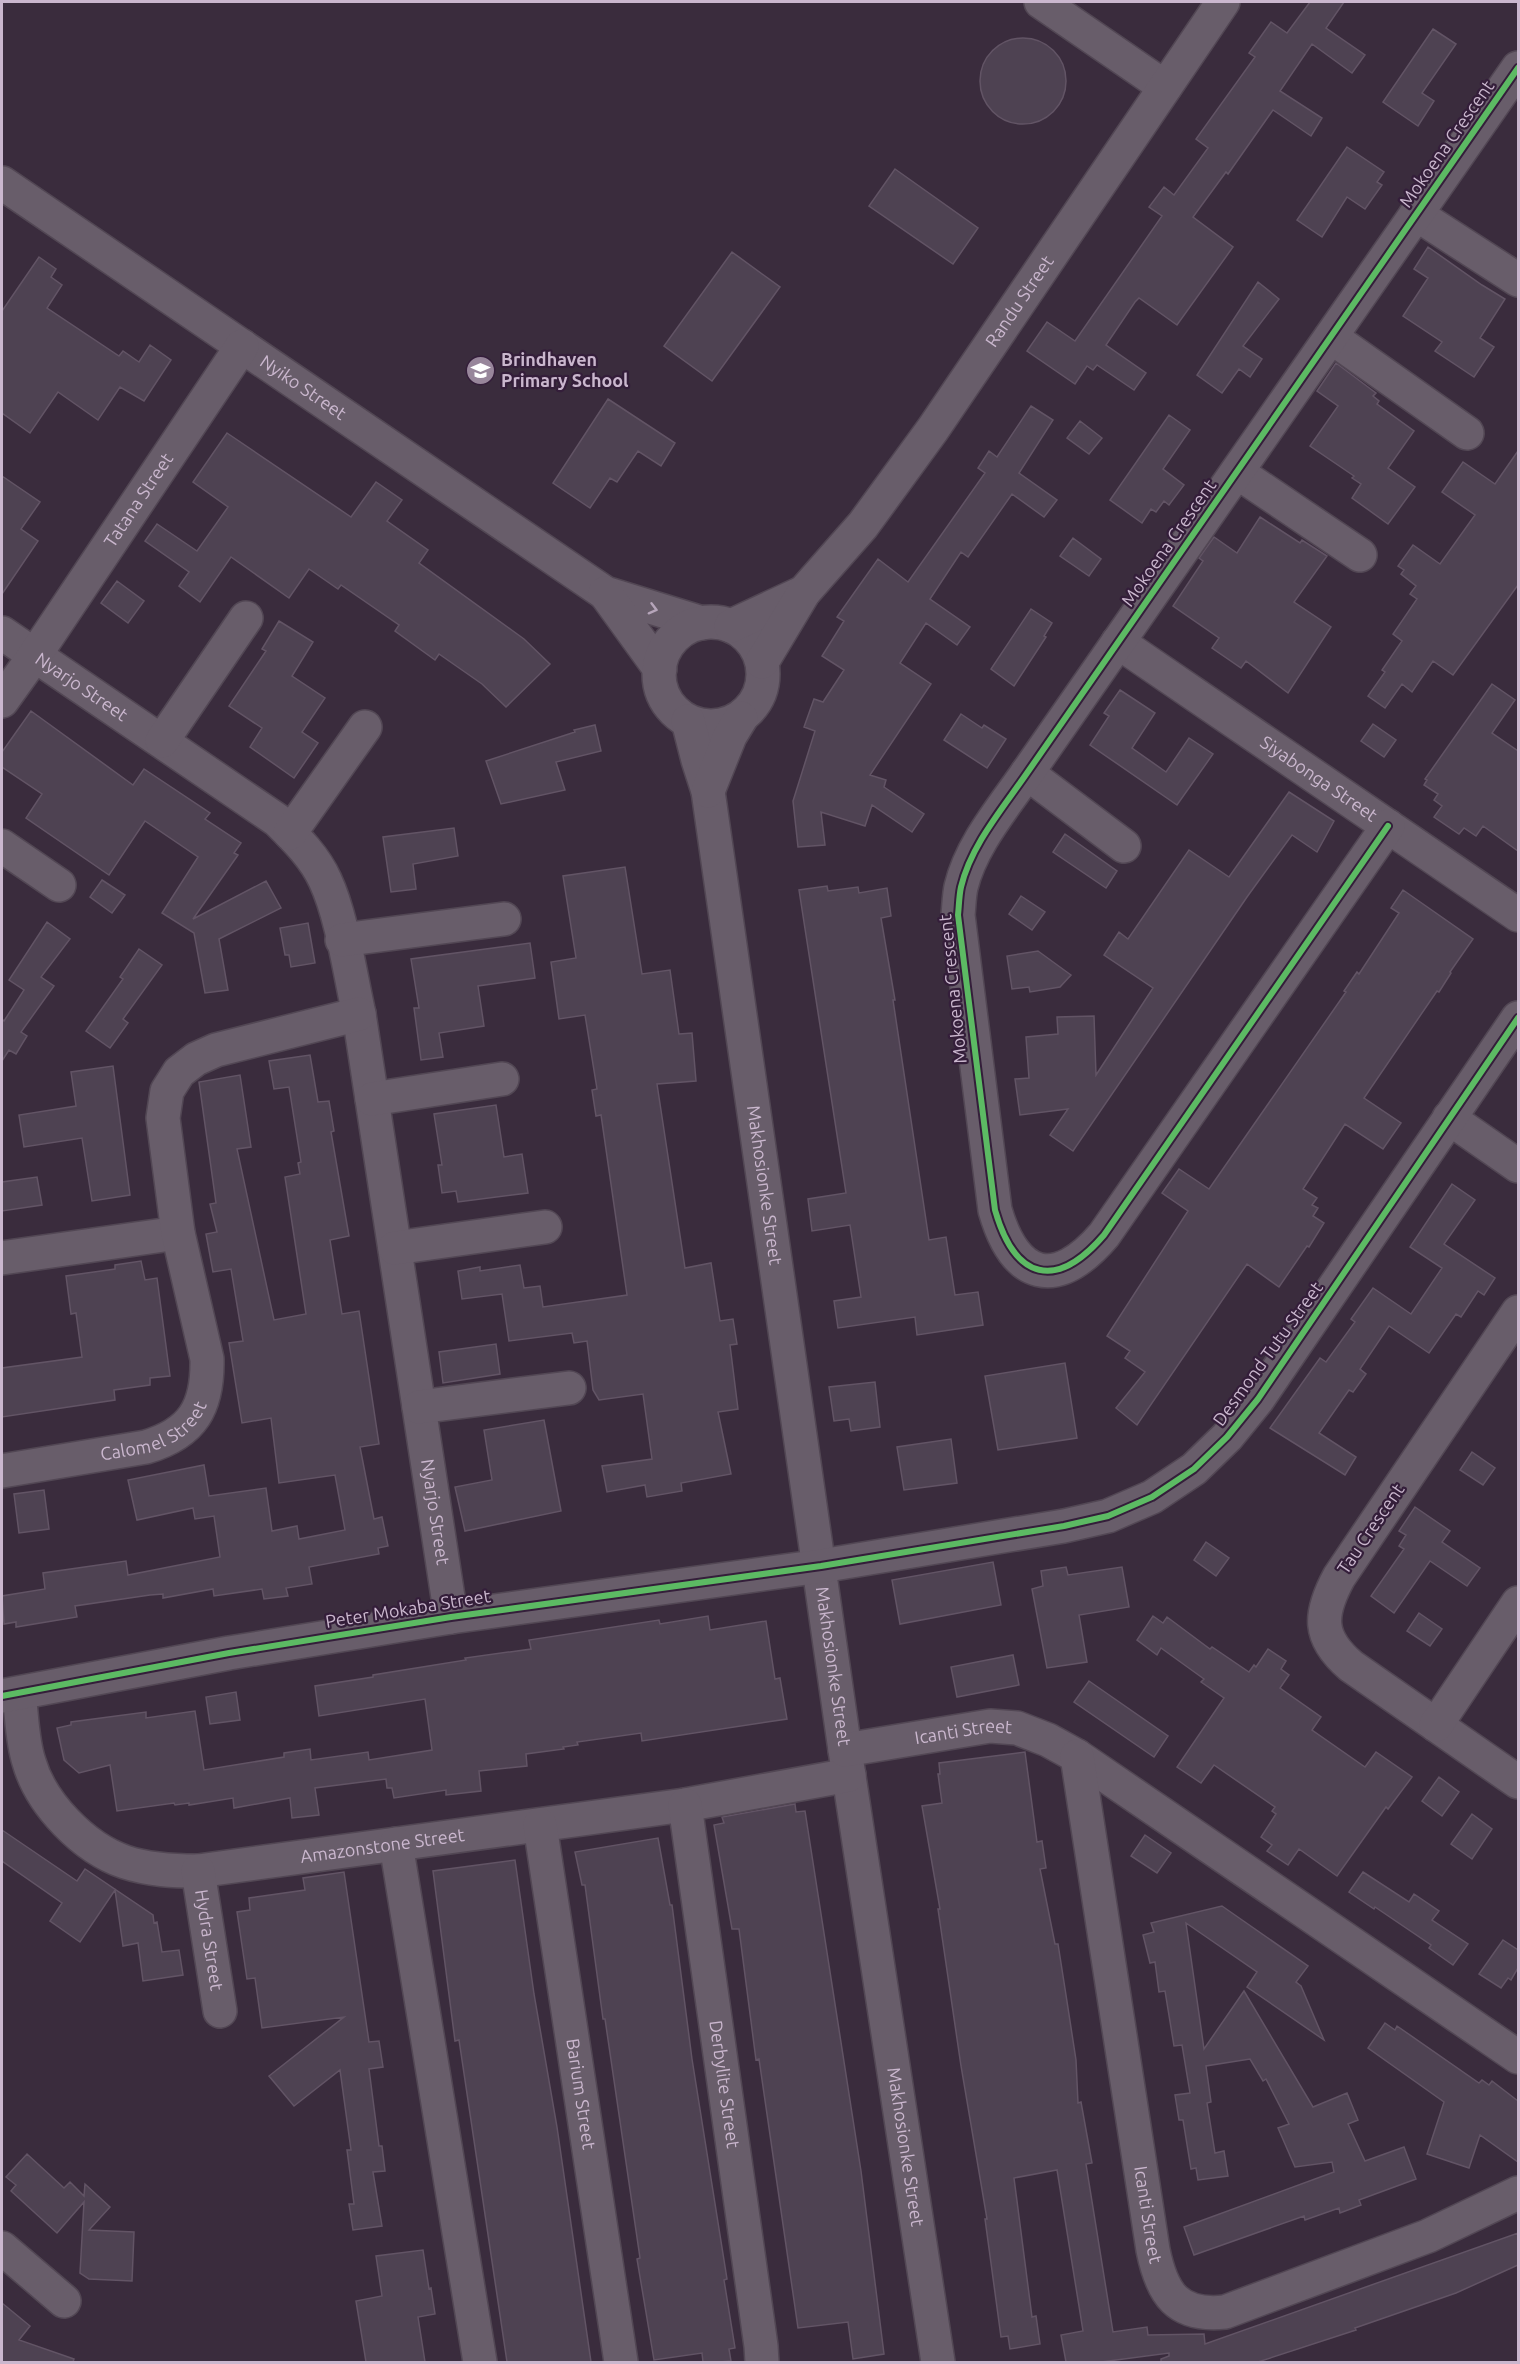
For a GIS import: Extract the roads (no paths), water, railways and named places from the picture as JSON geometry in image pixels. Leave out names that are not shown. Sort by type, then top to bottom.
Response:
[{"type":"street","points":[[1041,2],[1165,87]]},
{"type":"street","name":"Randu Street","points":[[762,662],[804,592],[829,566],[894,484],[1223,2]]},
{"type":"street","name":"Mokoena Crescent","points":[[1388,826],[1104,1235],[1090,1251],[1073,1263],[1054,1269],[1034,1269],[1022,1262],[1010,1248],[995,1210],[958,915],[960,888],[969,863],[984,836],[1027,773],[1416,214],[1515,80]]},
{"type":"street","name":"Nyiko Street","points":[[2,183],[605,594],[717,625]]},
{"type":"street","name":"Mokoena Crescent","points":[[1416,214],[1518,280]]},
{"type":"street","points":[[1331,337],[1467,434]]},
{"type":"street","name":"Tatana Street","points":[[2,701],[242,346]]},
{"type":"street","name":"Mokoena Crescent","points":[[1237,472],[1360,555]]},
{"type":"street","name":"Randu Street","points":[[717,625],[804,592]]},
{"type":"street","name":"Nyiko Street","points":[[605,594],[660,669]]},
{"type":"street","points":[[162,741],[246,618]]},
{"type":"street","points":[[708,791],[730,736],[741,718],[750,709],[762,687],[762,662],[751,640],[717,625],[678,634],[669,644],[660,669],[663,694],[678,714],[688,721],[715,726],[741,718]]},
{"type":"street","name":"Nyarjo Street","points":[[2,633],[240,793],[276,820],[304,847],[326,880],[359,1014],[451,1617]]},
{"type":"street","name":"Siyabonga Street","points":[[1118,642],[1518,915]]},
{"type":"street","name":"Makhosionke Street","points":[[688,721],[708,791],[847,1762],[938,2362]]},
{"type":"street","points":[[290,833],[365,727]]},
{"type":"street","points":[[1027,773],[1124,846]]},
{"type":"street","points":[[2,846],[59,885]]},
{"type":"street","points":[[342,939],[504,919]]},
{"type":"street","name":"Calomel Street","points":[[2,1471],[146,1447],[166,1441],[183,1430],[196,1414],[204,1400],[207,1359],[178,1233],[163,1118],[168,1090],[179,1072],[196,1059],[216,1050],[359,1014]]},
{"type":"street","name":"Desmond Tutu Street","points":[[820,1566],[1064,1526],[1108,1516],[1152,1497],[1194,1469],[1227,1437],[1258,1399],[1518,1018]]},
{"type":"street","points":[[372,1099],[502,1079]]},
{"type":"street","points":[[1449,1118],[1518,1166]]},
{"type":"street","points":[[395,1248],[545,1227]]},
{"type":"street","points":[[2,1258],[178,1233]]},
{"type":"street","name":"Tau Crescent","points":[[1518,1312],[1339,1576],[1329,1595],[1325,1616],[1326,1635],[1335,1653],[1518,1782]]},
{"type":"street","points":[[419,1407],[569,1388]]},
{"type":"street","name":"Peter Mokaba Street","points":[[10,1695],[229,1653],[451,1617],[820,1566]]},
{"type":"street","points":[[1436,1725],[1518,1603]]},
{"type":"street","name":"Amazonstone Street","points":[[10,1695],[29,1762],[41,1790],[62,1819],[92,1844],[124,1862],[160,1870],[198,1871],[685,1805],[847,1762]]},
{"type":"street","name":"Icanti Street","points":[[847,1762],[990,1726],[1017,1728],[1048,1740],[1077,1756],[1518,2057]]},
{"type":"street","name":"Icanti Street","points":[[1077,1756],[1153,2250],[1157,2270],[1166,2291],[1183,2307],[1205,2314],[1225,2312],[1428,2236],[1518,2193]]},
{"type":"street","name":"Derbylite Street","points":[[685,1805],[762,2362]]},
{"type":"street","name":"Barium Street","points":[[540,1825],[621,2362]]},
{"type":"street","points":[[396,1844],[480,2362]]},
{"type":"street","name":"Hydra Street","points":[[198,1871],[220,2011]]},
{"type":"street","points":[[2,2248],[64,2301]]},
{"type":"place","name":"Brindhaven Primary School","points":[[480,370]]}]
